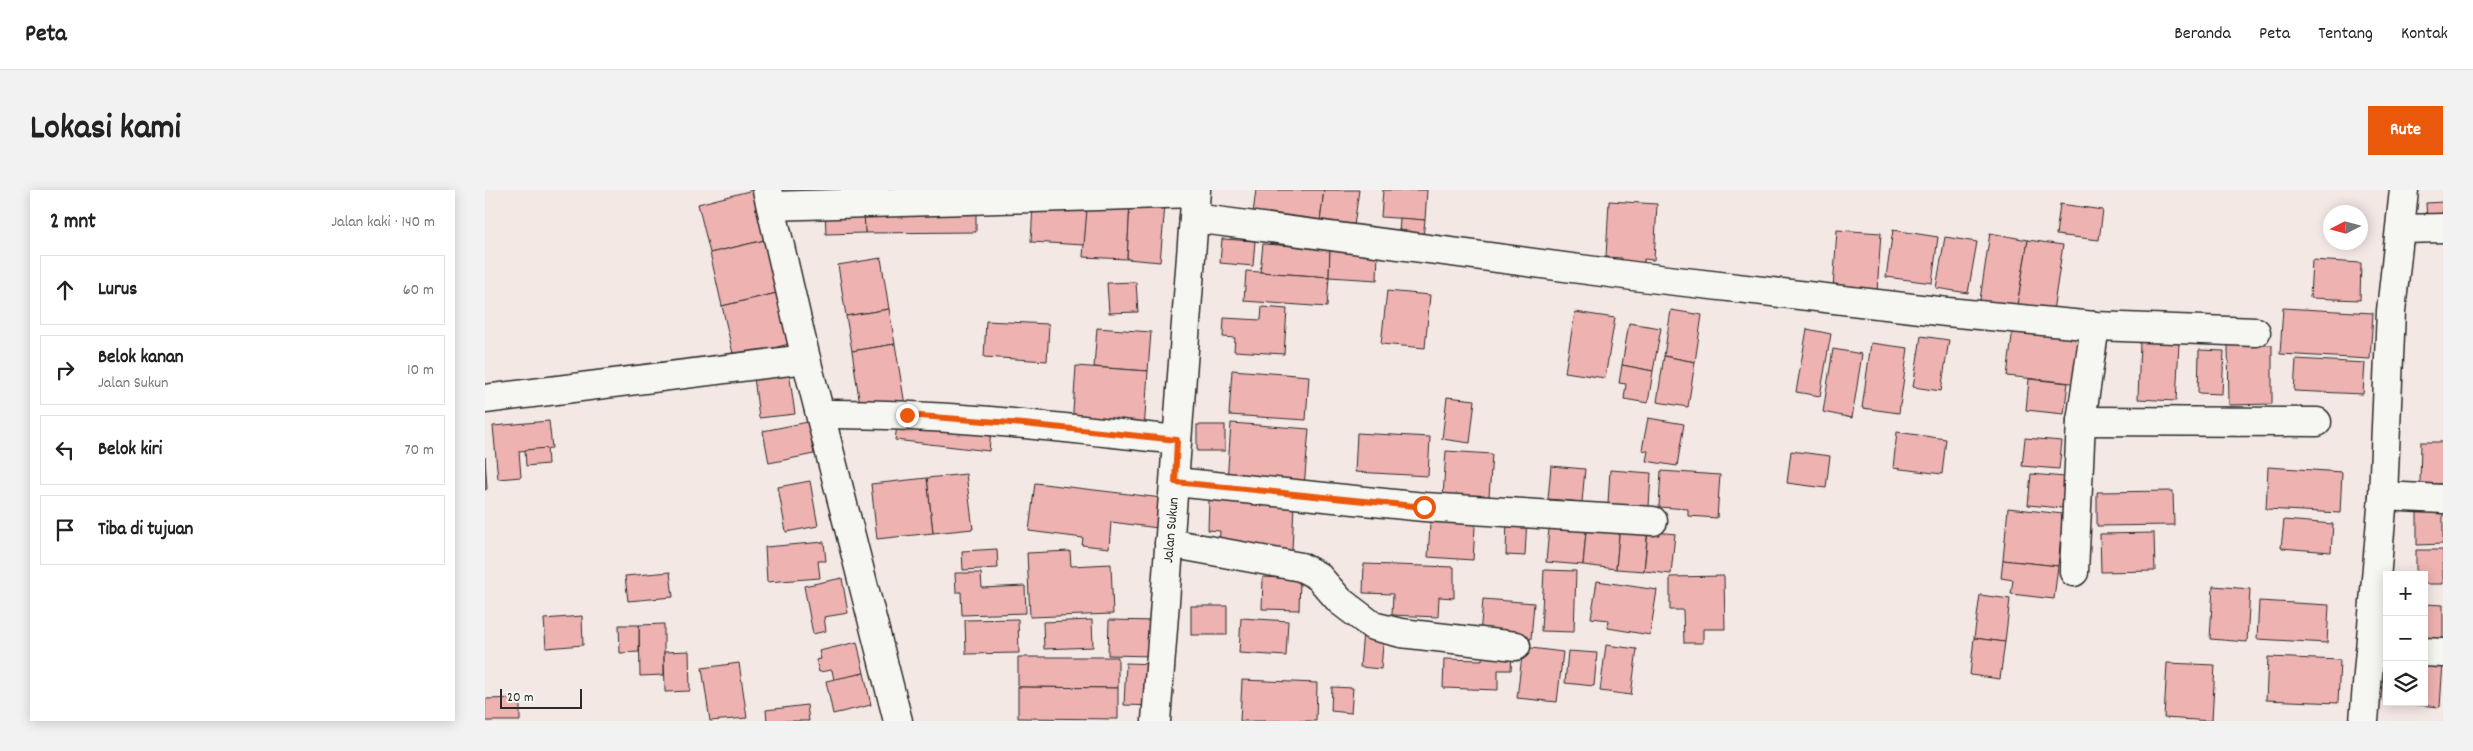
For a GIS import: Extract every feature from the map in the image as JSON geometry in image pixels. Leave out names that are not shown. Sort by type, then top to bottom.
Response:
[{"type":"street","points":[[2364,721],[2378,649],[2391,311],[2404,190]]},
{"type":"street","points":[[898,721],[806,359],[769,198],[1195,200],[1633,276],[2095,326],[2257,332]]},
{"type":"street","name":"Jalan Sukun","points":[[1156,721],[1195,200]]},
{"type":"street","points":[[2401,229],[2443,228]]},
{"type":"street","points":[[2074,572],[2081,421],[2095,326]]},
{"type":"street","points":[[485,399],[806,359]]},
{"type":"street","points":[[821,414],[907,415],[1177,440]]},
{"type":"street","points":[[2081,421],[2317,422]]},
{"type":"street","points":[[1175,482],[1424,507],[1653,521]]},
{"type":"street","points":[[2383,496],[2443,499]]},
{"type":"street","points":[[1169,543],[1301,567],[1318,576],[1340,600],[1373,626],[1401,633],[1516,646]]},
{"type":"street","points":[[2428,652],[2443,653]]},
{"type":"building","points":[[753,190],[765,240],[710,253],[698,204]]},
{"type":"building","points":[[1256,190],[1324,190],[1320,222],[1253,213]]},
{"type":"building","points":[[1324,190],[1359,190],[1354,226],[1320,222]]},
{"type":"building","points":[[1383,190],[1427,190],[1425,220],[1381,217]]},
{"type":"building","points":[[1087,200],[1130,203],[1127,259],[1083,257]]},
{"type":"building","points":[[1609,201],[1657,204],[1654,260],[1644,259],[1644,269],[1621,268],[1622,258],[1606,257]]},
{"type":"building","points":[[2443,202],[2443,220],[2427,221],[2426,203]]},
{"type":"building","points":[[1130,203],[1165,205],[1160,262],[1127,259]]},
{"type":"building","points":[[1033,204],[1087,209],[1084,245],[1031,242]]},
{"type":"building","points":[[2060,204],[2103,210],[2099,240],[2056,235]]},
{"type":"building","points":[[976,207],[976,232],[865,233],[864,208]]},
{"type":"building","points":[[864,208],[865,233],[826,234],[825,209]]},
{"type":"building","points":[[1400,218],[1425,220],[1423,237],[1399,235]]},
{"type":"building","points":[[1837,230],[1881,233],[1877,292],[1833,289]]},
{"type":"building","points":[[1893,230],[1938,237],[1932,283],[1886,277]]},
{"type":"building","points":[[1990,233],[2028,240],[2016,312],[1979,306]]},
{"type":"building","points":[[1945,237],[1977,242],[1968,293],[1936,288]]},
{"type":"building","points":[[1222,239],[1255,241],[1253,266],[1220,263]]},
{"type":"building","points":[[765,240],[777,293],[722,306],[710,253]]},
{"type":"building","points":[[2028,240],[2063,245],[2052,318],[2016,312]]},
{"type":"building","points":[[1263,244],[1330,248],[1329,277],[1260,272]]},
{"type":"building","points":[[1330,248],[1378,252],[1377,280],[1329,277]]},
{"type":"building","points":[[881,258],[889,309],[846,316],[838,265]]},
{"type":"building","points":[[2312,260],[2361,263],[2360,300],[2310,298]]},
{"type":"building","points":[[1246,271],[1329,277],[1327,307],[1244,301]]},
{"type":"building","points":[[1136,282],[1138,312],[1109,313],[1107,283]]},
{"type":"building","points":[[1387,291],[1430,295],[1425,348],[1381,344]]},
{"type":"building","points":[[777,293],[789,344],[734,358],[722,306]]},
{"type":"building","points":[[1262,307],[1287,309],[1284,354],[1234,351],[1235,338],[1223,337],[1224,318],[1261,320]]},
{"type":"building","points":[[2283,308],[2373,313],[2370,359],[2280,354]]},
{"type":"building","points":[[889,309],[895,344],[852,351],[846,316]]},
{"type":"building","points":[[1671,310],[1702,315],[1695,362],[1664,356]]},
{"type":"building","points":[[1575,312],[1615,318],[1605,378],[1565,372]]},
{"type":"building","points":[[986,321],[1049,324],[1047,361],[984,357]]},
{"type":"building","points":[[1629,323],[1661,328],[1653,371],[1622,365]]},
{"type":"building","points":[[1097,328],[1151,332],[1148,371],[1094,367]]},
{"type":"building","points":[[2013,328],[2086,336],[2081,384],[2007,376]]},
{"type":"building","points":[[1807,329],[1831,334],[1820,396],[1796,392]]},
{"type":"building","points":[[1921,336],[1949,340],[1941,391],[1913,387]]},
{"type":"building","points":[[2140,341],[2179,343],[2176,401],[2138,399]]},
{"type":"building","points":[[1871,343],[1908,348],[1899,413],[1862,408]]},
{"type":"building","points":[[895,344],[905,405],[861,412],[852,351]]},
{"type":"building","points":[[2228,345],[2272,345],[2272,404],[2229,405]]},
{"type":"building","points":[[1833,349],[1862,354],[1852,418],[1823,412]]},
{"type":"building","points":[[2199,350],[2224,351],[2222,394],[2198,393]]},
{"type":"building","points":[[1664,356],[1695,362],[1688,407],[1657,402]]},
{"type":"building","points":[[2296,359],[2365,363],[2363,394],[2294,391]]},
{"type":"building","points":[[1622,365],[1653,371],[1648,403],[1624,399],[1626,384],[1619,383]]},
{"type":"building","points":[[1076,366],[1148,371],[1144,432],[1072,427]]},
{"type":"building","points":[[1232,370],[1309,376],[1306,420],[1229,415]]},
{"type":"building","points":[[789,372],[795,414],[759,418],[754,377]]},
{"type":"building","points":[[2029,379],[2068,383],[2064,414],[2026,410]]},
{"type":"building","points":[[1447,397],[1475,400],[1470,443],[1442,439]]},
{"type":"building","points":[[1648,418],[1684,424],[1677,466],[1646,461],[1648,451],[1642,450]]},
{"type":"building","points":[[898,419],[991,430],[989,451],[895,440]]},
{"type":"building","points":[[549,421],[552,448],[519,451],[521,477],[498,479],[493,426]]},
{"type":"building","points":[[808,422],[814,454],[769,463],[763,431]]},
{"type":"building","points":[[1231,423],[1309,429],[1304,487],[1227,482]]},
{"type":"building","points":[[1197,425],[1225,425],[1225,451],[1197,451]]},
{"type":"building","points":[[1897,432],[1946,439],[1942,474],[1893,468]]},
{"type":"building","points":[[1357,433],[1430,437],[1428,476],[1355,472]]},
{"type":"building","points":[[2025,438],[2062,441],[2059,469],[2022,466]]},
{"type":"building","points":[[2421,442],[2443,442],[2443,484],[2420,483]]},
{"type":"building","points":[[547,448],[548,464],[526,466],[525,450]]},
{"type":"building","points":[[1446,451],[1492,454],[1489,497],[1443,497]]},
{"type":"building","points":[[1791,451],[1830,456],[1826,488],[1787,483]]},
{"type":"building","points":[[485,457],[487,489],[485,490]]},
{"type":"building","points":[[1551,466],[1585,469],[1582,502],[1548,499]]},
{"type":"building","points":[[2268,467],[2342,472],[2340,513],[2266,509]]},
{"type":"building","points":[[1610,470],[1651,473],[1649,507],[1608,504]]},
{"type":"building","points":[[1661,471],[1720,475],[1717,518],[1688,516],[1688,509],[1659,507]]},
{"type":"building","points":[[966,474],[973,529],[933,533],[927,478]]},
{"type":"building","points":[[2031,474],[2065,477],[2062,508],[2028,505]]},
{"type":"building","points":[[927,478],[933,533],[877,539],[871,484]]},
{"type":"building","points":[[810,481],[818,526],[786,532],[778,487]]},
{"type":"building","points":[[1035,483],[1162,498],[1158,528],[1111,522],[1109,548],[1082,545],[1083,538],[1029,531]]},
{"type":"building","points":[[2173,491],[2174,525],[2097,526],[2097,492]]},
{"type":"building","points":[[1209,500],[1294,504],[1292,551],[1219,548],[1220,531],[1208,530]]},
{"type":"building","points":[[1431,508],[1476,511],[1473,560],[1428,557]]},
{"type":"building","points":[[2008,508],[2063,514],[2058,566],[2003,560]]},
{"type":"building","points":[[2443,508],[2443,544],[2417,545],[2417,509]]},
{"type":"building","points":[[1507,516],[1527,517],[1525,556],[1506,555]]},
{"type":"building","points":[[1550,518],[1587,521],[1583,565],[1546,562]]},
{"type":"building","points":[[2284,520],[2333,524],[2331,552],[2281,548]]},
{"type":"building","points":[[1587,521],[1620,524],[1616,569],[1583,565]]},
{"type":"building","points":[[1620,524],[1648,527],[1644,571],[1616,569]]},
{"type":"building","points":[[1648,531],[1675,534],[1671,574],[1644,571]]},
{"type":"building","points":[[2154,533],[2155,571],[2101,572],[2100,534]]},
{"type":"building","points":[[824,542],[826,561],[818,561],[820,578],[767,582],[765,547]]},
{"type":"building","points":[[997,549],[998,568],[963,570],[962,551]]},
{"type":"building","points":[[2416,550],[2443,550],[2443,584],[2428,584],[2428,571],[2416,571]]},
{"type":"building","points":[[1070,551],[1071,566],[1111,564],[1113,614],[1030,617],[1027,553]]},
{"type":"building","points":[[2003,560],[2058,566],[2054,599],[2011,594],[2013,580],[2001,578]]},
{"type":"building","points":[[1364,564],[1454,567],[1454,598],[1439,597],[1438,617],[1392,615],[1393,594],[1363,593]]},
{"type":"building","points":[[1544,570],[1576,571],[1574,632],[1541,631]]},
{"type":"building","points":[[670,572],[673,597],[628,601],[625,576]]},
{"type":"building","points":[[955,573],[981,573],[982,588],[1025,586],[1026,613],[962,615],[961,592],[956,592]]},
{"type":"building","points":[[1724,576],[1725,629],[1703,629],[1703,643],[1684,643],[1683,610],[1670,610],[1670,577]]},
{"type":"building","points":[[1263,577],[1300,579],[1299,610],[1262,609]]},
{"type":"building","points":[[842,578],[848,613],[824,617],[826,631],[813,634],[804,586]]},
{"type":"building","points":[[1597,581],[1657,590],[1650,635],[1608,628],[1609,620],[1591,618]]},
{"type":"building","points":[[2213,586],[2250,589],[2247,642],[2210,639]]},
{"type":"building","points":[[1980,595],[2010,599],[2005,642],[1974,638]]},
{"type":"building","points":[[1483,599],[1534,603],[1531,639],[1480,635]]},
{"type":"building","points":[[2259,601],[2329,605],[2327,643],[2257,639]]},
{"type":"building","points":[[2428,604],[2443,605],[2443,644],[2428,642]]},
{"type":"building","points":[[1191,606],[1227,606],[1227,635],[1191,635]]},
{"type":"building","points":[[582,616],[583,645],[546,648],[544,619]]},
{"type":"building","points":[[1241,618],[1288,621],[1286,656],[1239,653]]},
{"type":"building","points":[[1018,619],[1019,653],[966,654],[965,620]]},
{"type":"building","points":[[1092,620],[1093,647],[1044,649],[1043,622]]},
{"type":"building","points":[[1109,620],[1157,621],[1156,656],[1108,655]]},
{"type":"building","points":[[664,624],[664,675],[640,676],[639,625]]},
{"type":"building","points":[[619,625],[639,625],[639,652],[620,653]]},
{"type":"building","points":[[1363,632],[1384,633],[1381,669],[1360,667]]},
{"type":"building","points":[[1974,638],[2005,642],[2000,679],[1970,675]]},
{"type":"building","points":[[857,642],[864,673],[834,680],[832,670],[819,672],[816,660],[821,659],[819,651]]},
{"type":"building","points":[[1606,645],[1637,649],[1631,695],[1600,691]]},
{"type":"building","points":[[1523,647],[1563,652],[1557,702],[1517,698]]},
{"type":"building","points":[[689,651],[690,691],[665,692],[664,652]]},
{"type":"building","points":[[1568,651],[1597,653],[1594,686],[1565,683]]},
{"type":"building","points":[[1483,652],[1512,653],[1511,670],[1498,670],[1498,690],[1443,688],[1444,659],[1482,660]]},
{"type":"building","points":[[1018,657],[1118,657],[1118,688],[1018,687]]},
{"type":"building","points":[[2268,657],[2340,660],[2338,703],[2266,700]]},
{"type":"building","points":[[2428,661],[2443,662],[2440,707],[2428,706]]},
{"type":"building","points":[[739,663],[747,718],[710,721],[702,668]]},
{"type":"building","points":[[1126,663],[1155,664],[1154,706],[1124,705]]},
{"type":"building","points":[[2167,663],[2215,665],[2212,721],[2164,718]]},
{"type":"building","points":[[864,673],[871,705],[833,714],[826,681]]},
{"type":"building","points":[[1242,680],[1317,683],[1316,721],[1240,721]]},
{"type":"building","points":[[1018,687],[1118,688],[1118,719],[1018,718]]},
{"type":"building","points":[[1332,687],[1353,688],[1351,713],[1331,711]]},
{"type":"building","points":[[520,698],[520,721],[485,721],[485,699]]},
{"type":"building","points":[[807,705],[809,721],[767,721],[766,710]]},
{"type":"route","points":[[907,415],[1024,424],[1177,440],[1175,482],[1424,507]]}]
